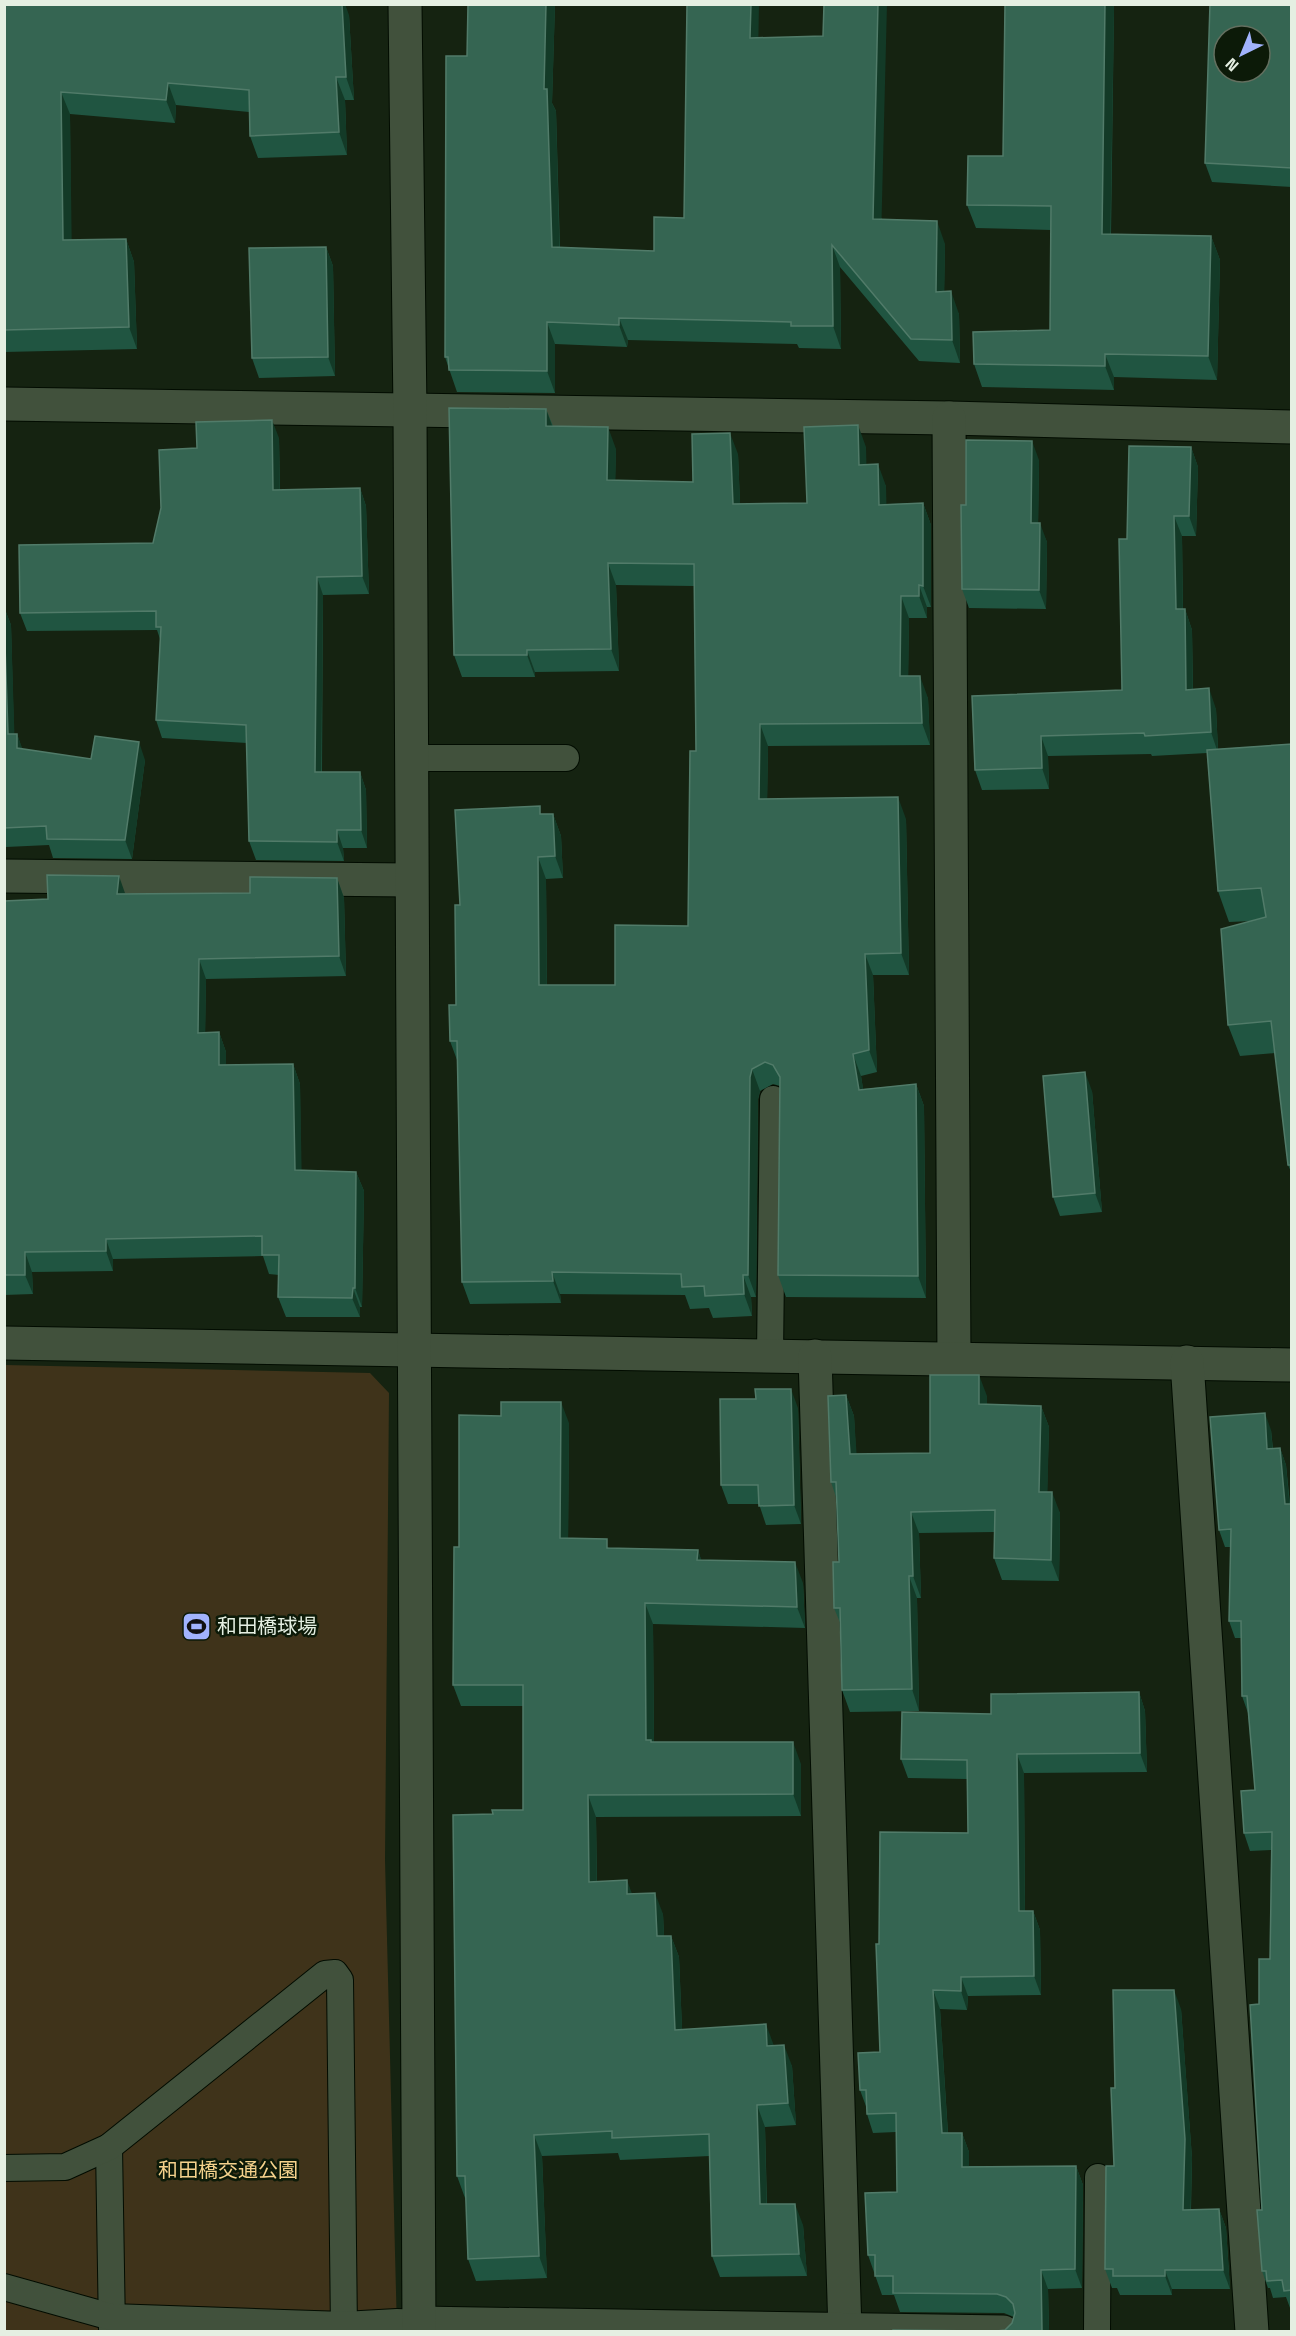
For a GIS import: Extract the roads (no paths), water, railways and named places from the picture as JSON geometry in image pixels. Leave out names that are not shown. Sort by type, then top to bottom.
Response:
[{"type":"street","points":[[405,4],[410,412],[410,880],[419,2327],[1003,2331]]},
{"type":"street","points":[[4,404],[410,412],[949,418],[1292,427]]},
{"type":"street","points":[[949,418],[954,1360]]},
{"type":"street","points":[[4,876],[410,880]]},
{"type":"street","points":[[4,1343],[363,1350],[414,1348],[1292,1365]]},
{"type":"street","points":[[815,1356],[845,2330]]},
{"type":"street","points":[[1187,1362],[1252,2331]]},
{"type":"lane","points":[[410,758],[566,758]]},
{"type":"lane","points":[[770,1355],[773,1099]]},
{"type":"lane","points":[[4,2168],[65,2167],[109,2147],[325,1974],[335,1973],[340,1980],[344,2328]]},
{"type":"lane","points":[[109,2147],[112,2324]]},
{"type":"lane","points":[[1097,2331],[1098,2177]]},
{"type":"lane","points":[[4,2287],[112,2324],[344,2328],[397,2322],[419,2327]]},
{"type":"place","name":"和田橋球場","points":[[196,1626]]},
{"type":"park label","name":"和田橋交通公園","points":[[228,2170]]}]
